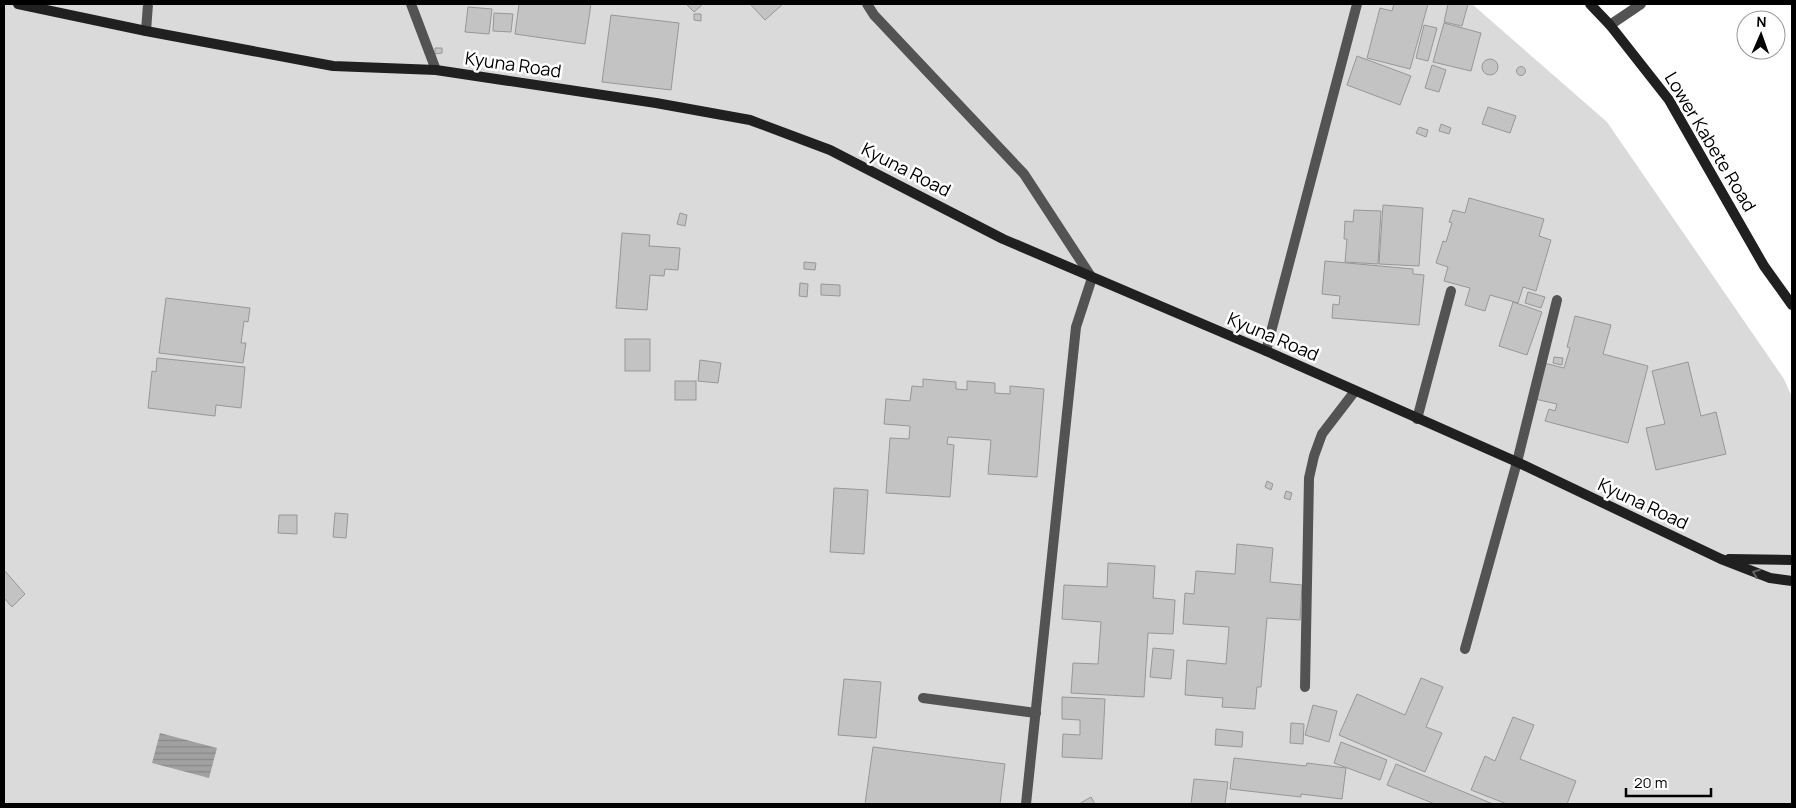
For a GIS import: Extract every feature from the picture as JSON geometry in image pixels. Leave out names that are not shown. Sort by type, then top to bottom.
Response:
[{"type":"main road","name":"Kyuna Road","points":[[18,4],[146,31],[333,66],[436,70],[656,103],[750,120],[830,150],[1003,239],[1516,462],[1721,559],[1770,578],[1792,581]]},
{"type":"main road","name":"Lower Kabete Road","points":[[1590,4],[1610,25],[1670,100],[1764,266],[1792,305]]},
{"type":"main road","points":[[1721,559],[1792,560]]},
{"type":"street","points":[[146,31],[148,4]]},
{"type":"street","points":[[411,4],[436,70]]},
{"type":"street","points":[[867,4],[874,15],[929,75],[976,121],[1024,174],[1092,278],[1076,327],[1026,804]]},
{"type":"street","points":[[1266,352],[1357,4]]},
{"type":"street","points":[[1610,25],[1640,4]]},
{"type":"street","points":[[1417,419],[1451,291]]},
{"type":"street","points":[[1466,649],[1557,300]]},
{"type":"street","points":[[1305,687],[1309,478],[1322,434],[1355,391]]},
{"type":"street","points":[[923,698],[1036,712]]},
{"type":"shaded area","points":[[4,4],[1472,4],[1607,122],[1784,379],[1792,397],[1792,804],[4,804]]},
{"type":"shaded area","points":[[160,733],[217,748],[209,778],[152,763]]},
{"type":"building","points":[[519,4],[591,4],[585,44],[515,34]]},
{"type":"building","points":[[686,4],[703,4],[694,12]]},
{"type":"building","points":[[750,4],[783,4],[765,20]]},
{"type":"building","points":[[1394,4],[1428,4],[1410,69],[1367,58],[1380,8],[1392,11]]},
{"type":"building","points":[[1448,4],[1468,4],[1462,26],[1444,22]]},
{"type":"building","points":[[468,7],[492,9],[489,34],[465,32]]},
{"type":"building","points":[[494,13],[513,14],[511,32],[493,31]]},
{"type":"building","points":[[694,14],[701,14],[701,21],[694,20]]},
{"type":"building","points":[[611,15],[679,23],[671,90],[602,82]]},
{"type":"building","points":[[1444,23],[1481,33],[1471,71],[1433,62]]},
{"type":"building","points":[[1424,25],[1437,28],[1428,61],[1416,58]]},
{"type":"building","points":[[435,48],[442,48],[442,53],[435,54]]},
{"type":"building","points":[[1357,56],[1411,76],[1400,105],[1347,85]]},
{"type":"building","points":[[1487,59],[1493,59],[1498,64],[1496,73],[1487,75],[1482,70],[1482,64]]},
{"type":"building","points":[[1432,65],[1446,70],[1439,92],[1425,88]]},
{"type":"building","points":[[1521,66],[1526,71],[1521,76],[1516,71]]},
{"type":"building","points":[[1488,107],[1516,116],[1510,133],[1482,124]]},
{"type":"building","points":[[1441,124],[1451,128],[1449,134],[1439,131]]},
{"type":"building","points":[[1419,127],[1428,130],[1426,137],[1416,133]]},
{"type":"building","points":[[1469,198],[1544,219],[1539,236],[1551,240],[1536,291],[1523,287],[1518,303],[1490,295],[1485,311],[1465,305],[1470,288],[1444,281],[1448,267],[1436,263],[1443,241],[1446,242],[1452,223],[1449,222],[1453,210],[1465,213]]},
{"type":"building","points":[[1383,205],[1423,208],[1419,266],[1379,264]]},
{"type":"building","points":[[1354,210],[1381,211],[1378,264],[1345,262],[1347,239],[1344,239],[1345,221],[1353,222]]},
{"type":"building","points":[[680,213],[687,215],[685,226],[677,224]]},
{"type":"building","points":[[622,233],[650,235],[649,246],[680,248],[678,270],[665,269],[664,276],[650,275],[647,310],[616,308]]},
{"type":"building","points":[[1325,261],[1413,269],[1413,274],[1424,275],[1419,325],[1332,318],[1333,304],[1339,305],[1340,296],[1322,294]]},
{"type":"building","points":[[804,262],[816,263],[815,270],[804,269]]},
{"type":"building","points":[[800,283],[808,284],[807,297],[799,296]]},
{"type":"building","points":[[821,284],[840,285],[840,296],[821,295]]},
{"type":"building","points":[[1528,292],[1545,297],[1541,308],[1525,303]]},
{"type":"building","points":[[166,298],[250,308],[248,322],[244,321],[241,343],[246,343],[243,363],[159,353]]},
{"type":"building","points":[[1513,302],[1542,312],[1527,355],[1499,346]]},
{"type":"building","points":[[1575,316],[1611,325],[1603,354],[1648,366],[1628,443],[1545,421],[1549,409],[1555,411],[1557,404],[1535,399],[1544,363],[1564,368],[1570,348],[1567,347]]},
{"type":"building","points":[[625,339],[650,339],[650,371],[625,371]]},
{"type":"building","points":[[1554,357],[1563,358],[1562,365],[1553,363]]},
{"type":"building","points":[[157,358],[245,367],[241,408],[216,405],[215,416],[148,408],[152,371],[156,372]]},
{"type":"building","points":[[700,360],[721,363],[718,383],[698,381]]},
{"type":"building","points":[[1688,362],[1701,416],[1716,412],[1726,454],[1656,470],[1646,428],[1665,424],[1652,371]]},
{"type":"building","points":[[923,379],[956,382],[956,389],[967,390],[967,381],[995,383],[995,393],[1010,394],[1010,386],[1044,389],[1037,477],[988,474],[991,440],[948,437],[947,444],[954,445],[950,497],[886,493],[890,438],[909,439],[910,426],[884,424],[886,399],[910,401],[912,386],[923,387]]},
{"type":"building","points":[[675,381],[696,381],[696,400],[675,400]]},
{"type":"building","points":[[1267,481],[1273,484],[1271,490],[1265,487]]},
{"type":"building","points":[[834,488],[868,490],[864,554],[830,552]]},
{"type":"building","points":[[1286,491],[1292,493],[1290,500],[1284,498]]},
{"type":"building","points":[[335,513],[348,514],[346,538],[333,537]]},
{"type":"building","points":[[279,515],[297,515],[297,534],[278,533]]},
{"type":"building","points":[[1237,544],[1273,548],[1270,582],[1302,585],[1300,620],[1267,618],[1261,687],[1257,687],[1255,709],[1222,707],[1223,698],[1185,695],[1187,660],[1226,664],[1229,627],[1183,624],[1185,593],[1194,594],[1196,571],[1235,574]]},
{"type":"building","points":[[1108,563],[1155,566],[1153,598],[1175,600],[1173,634],[1148,633],[1144,697],[1071,693],[1073,663],[1098,664],[1101,622],[1062,619],[1064,585],[1107,587]]},
{"type":"building","points":[[4,570],[25,594],[12,607],[4,598]]},
{"type":"building","points":[[1153,648],[1174,650],[1171,679],[1150,677]]},
{"type":"building","points":[[1421,678],[1443,687],[1426,727],[1442,733],[1425,772],[1339,735],[1357,694],[1405,715]]},
{"type":"building","points":[[844,679],[881,682],[876,738],[838,735]]},
{"type":"building","points":[[1062,697],[1105,699],[1102,759],[1062,757],[1063,734],[1080,735],[1080,720],[1062,719]]},
{"type":"building","points":[[1313,705],[1337,711],[1329,742],[1305,735]]},
{"type":"building","points":[[1513,717],[1534,725],[1520,759],[1576,781],[1567,804],[1507,804],[1471,790],[1485,756],[1495,761]]},
{"type":"building","points":[[1291,723],[1304,724],[1303,744],[1290,743]]},
{"type":"building","points":[[1216,729],[1243,732],[1242,747],[1215,745]]},
{"type":"building","points":[[1341,742],[1387,760],[1380,780],[1334,763]]},
{"type":"building","points":[[873,747],[1005,764],[1000,804],[865,804]]},
{"type":"building","points":[[1234,758],[1306,766],[1307,763],[1346,768],[1342,799],[1301,794],[1301,797],[1230,789]]},
{"type":"building","points":[[1396,764],[1493,804],[1435,804],[1387,785]]},
{"type":"building","points":[[1194,779],[1228,782],[1225,804],[1191,804]]},
{"type":"building","points":[[1091,797],[1095,804],[1079,804]]}]
